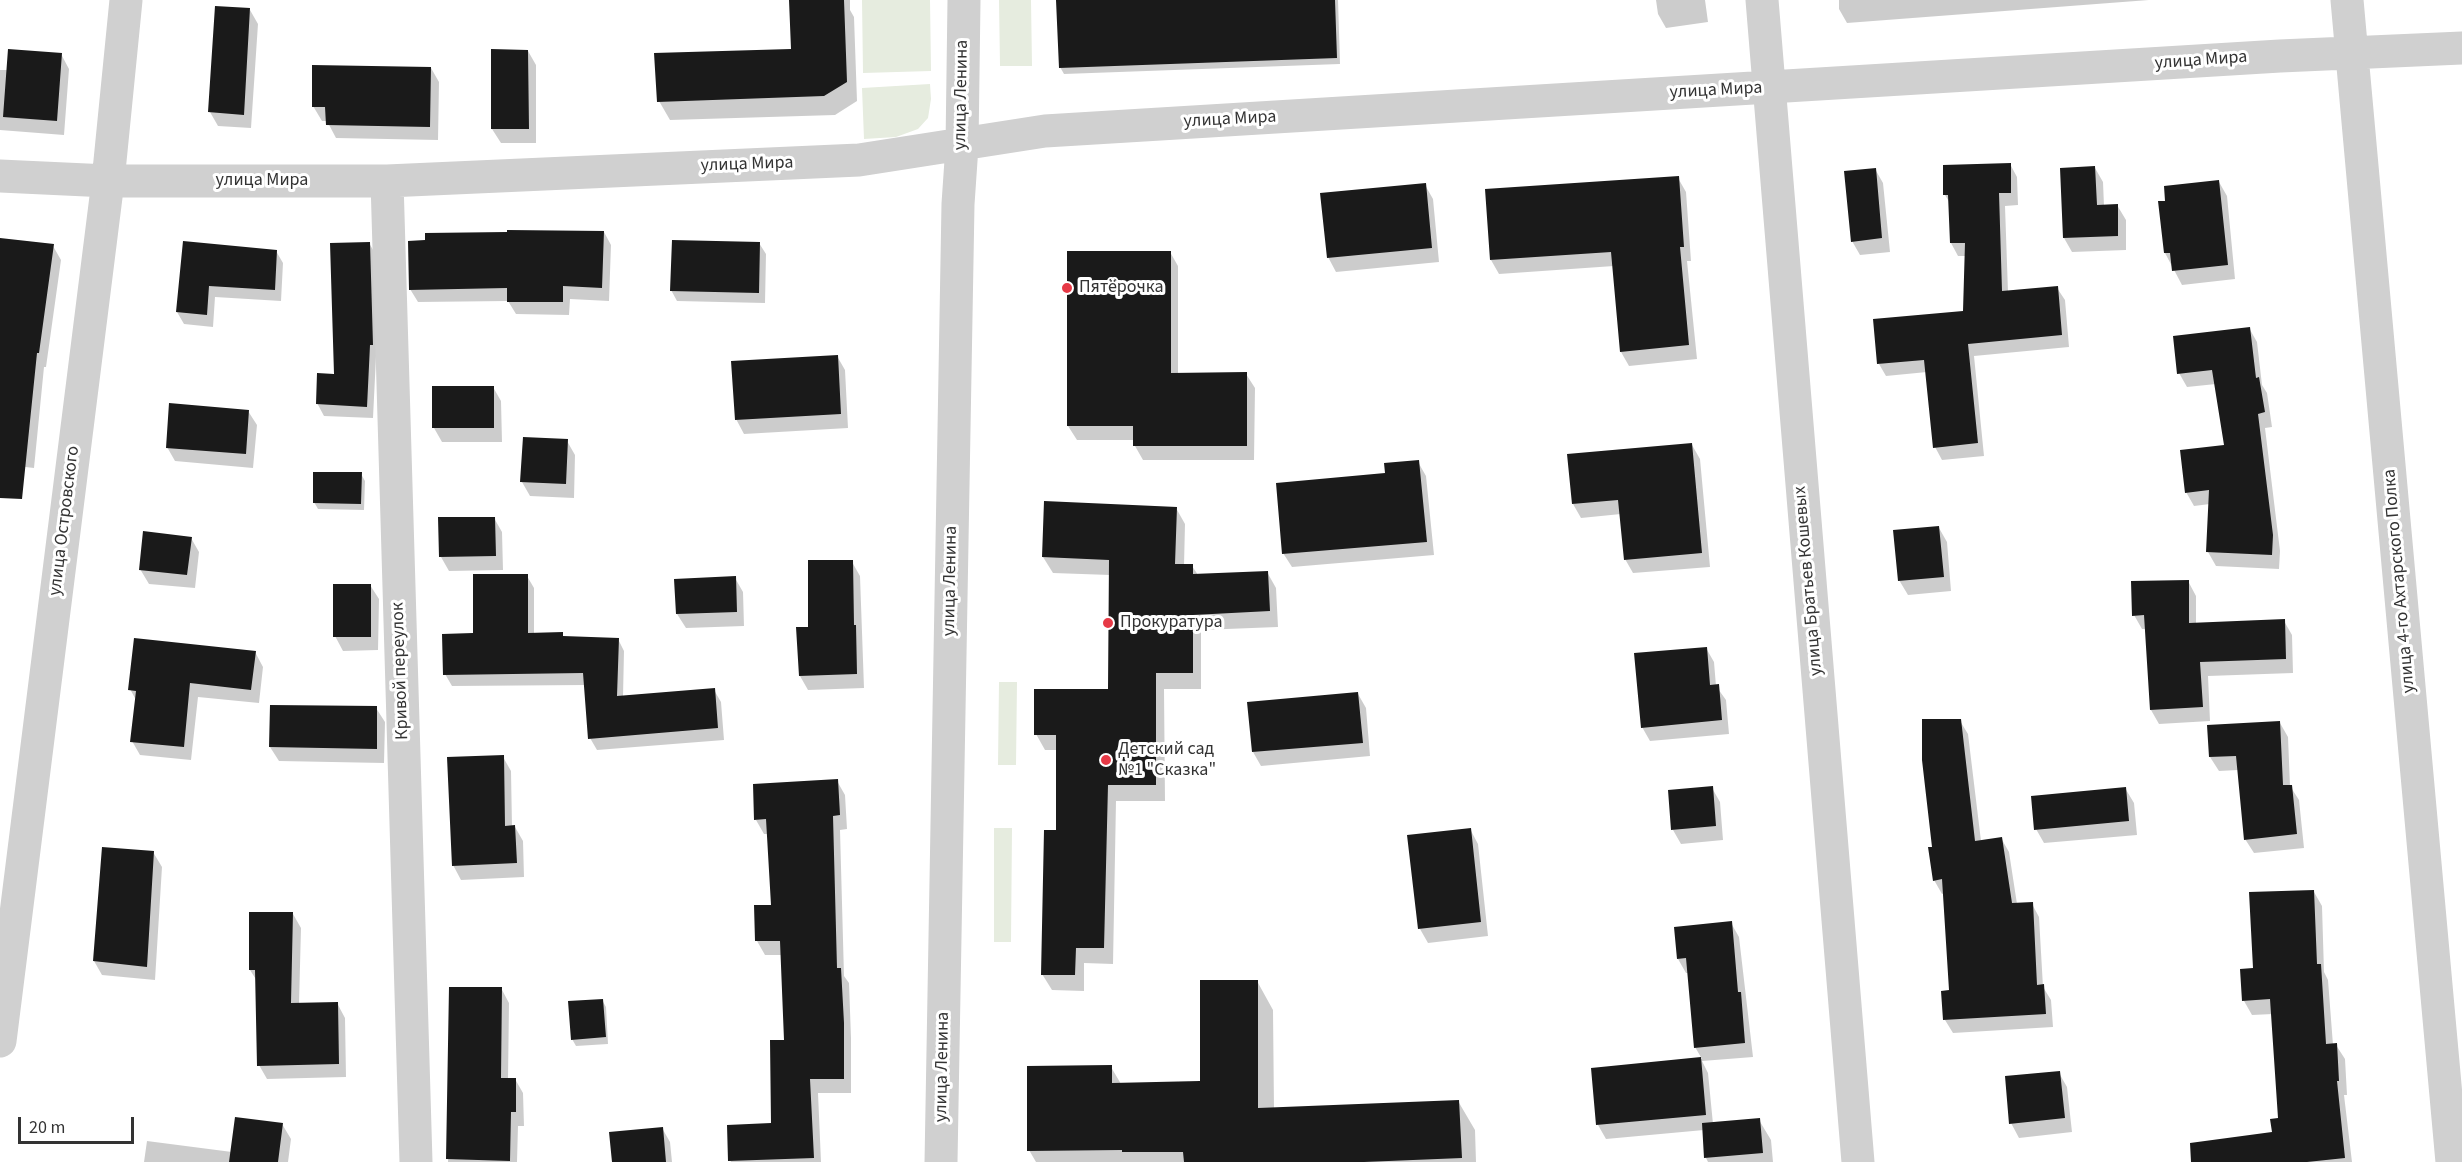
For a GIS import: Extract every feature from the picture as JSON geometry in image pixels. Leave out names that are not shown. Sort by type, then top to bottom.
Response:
[{"type":"street","name":"улица Островского","points":[[0,1041],[108,181],[126,0]]},
{"type":"street","name":"улица Ленина","points":[[941,1162],[958,204],[962,146],[964,0]]},
{"type":"street","name":"улица Братьев Кошевых","points":[[1762,0],[1858,1162]]},
{"type":"street","name":"улица 4-го Ахтарского Полка","points":[[2347,0],[2452,1162]]},
{"type":"street","name":"улица Мира","points":[[0,176],[108,181],[387,181],[859,160],[962,146],[1045,131],[2280,56],[2462,48]]},
{"type":"street","name":"Кривой переулок","points":[[387,181],[416,1162]]},
{"type":"shaded area","points":[[862,0],[930,0],[931,71],[863,73]]},
{"type":"shaded area","points":[[999,0],[1031,0],[1032,66],[1000,66]]},
{"type":"shaded area","points":[[930,84],[931,99],[928,118],[918,129],[896,137],[864,139],[862,88]]},
{"type":"shaded area","points":[[999,682],[1017,682],[1016,765],[998,765]]},
{"type":"shaded area","points":[[994,828],[1012,828],[1011,942],[994,942]]},
{"type":"building","points":[[789,0],[844,0],[847,82],[824,96],[657,102],[654,53],[791,49]]},
{"type":"building","points":[[1056,0],[1335,0],[1337,58],[1059,68]]},
{"type":"building","points":[[215,6],[250,8],[244,115],[208,112]]},
{"type":"building","points":[[8,49],[62,53],[57,121],[3,117]]},
{"type":"building","points":[[491,49],[528,50],[529,129],[491,129]]},
{"type":"building","points":[[312,65],[431,67],[430,127],[326,125],[325,107],[312,107]]},
{"type":"building","points":[[2011,163],[2011,193],[1999,193],[2002,291],[2058,286],[2062,335],[1968,344],[1978,443],[1933,448],[1924,360],[1877,364],[1873,319],[1963,311],[1965,243],[1950,243],[1948,195],[1943,195],[1943,165]]},
{"type":"building","points":[[2095,166],[2097,205],[2118,204],[2118,236],[2063,238],[2060,168]]},
{"type":"building","points":[[1876,168],[1882,238],[1851,242],[1844,171]]},
{"type":"building","points":[[1679,176],[1684,247],[1680,247],[1689,345],[1620,352],[1611,252],[1490,260],[1485,189]]},
{"type":"building","points":[[2219,180],[2228,265],[2172,271],[2170,253],[2164,253],[2158,201],[2165,201],[2164,186]]},
{"type":"building","points":[[1426,183],[1432,248],[1327,258],[1320,193]]},
{"type":"building","points":[[507,230],[604,231],[602,288],[563,286],[563,302],[507,302],[507,288],[409,290],[408,241],[425,240],[425,233],[507,232]]},
{"type":"building","points":[[0,238],[54,244],[39,353],[37,353],[22,499],[0,498]]},
{"type":"building","points":[[672,240],[760,242],[759,293],[670,291]]},
{"type":"building","points":[[183,241],[277,250],[275,290],[209,286],[207,315],[176,312]]},
{"type":"building","points":[[370,242],[373,345],[370,345],[367,407],[316,404],[317,373],[334,374],[330,243]]},
{"type":"building","points":[[1067,251],[1171,251],[1171,373],[1247,372],[1247,446],[1133,446],[1133,426],[1067,426]]},
{"type":"building","points":[[2250,327],[2256,378],[2259,377],[2265,412],[2258,414],[2273,535],[2272,555],[2206,552],[2209,490],[2185,493],[2180,450],[2224,445],[2212,370],[2177,374],[2173,336]]},
{"type":"building","points":[[838,355],[841,414],[735,420],[731,361]]},
{"type":"building","points":[[432,386],[494,386],[494,428],[432,428]]},
{"type":"building","points":[[169,403],[249,410],[246,454],[166,448]]},
{"type":"building","points":[[523,437],[568,439],[566,484],[520,482]]},
{"type":"building","points":[[1692,443],[1702,553],[1624,560],[1618,500],[1572,504],[1567,454]]},
{"type":"building","points":[[1419,460],[1427,542],[1282,554],[1276,483],[1385,473],[1384,463]]},
{"type":"building","points":[[313,472],[362,472],[361,504],[313,503]]},
{"type":"building","points":[[1044,501],[1177,507],[1175,564],[1193,564],[1193,574],[1268,571],[1270,611],[1193,615],[1193,673],[1156,673],[1156,785],[1108,785],[1104,948],[1076,948],[1075,975],[1041,975],[1044,830],[1056,830],[1056,735],[1034,735],[1034,689],[1108,689],[1109,560],[1042,557]]},
{"type":"building","points":[[438,517],[495,517],[496,556],[439,557]]},
{"type":"building","points":[[1939,526],[1944,577],[1898,581],[1893,530]]},
{"type":"building","points":[[143,531],[192,537],[187,575],[139,570]]},
{"type":"building","points":[[808,560],[853,560],[857,674],[799,676],[796,627],[808,627]]},
{"type":"building","points":[[473,574],[528,574],[528,633],[563,632],[563,636],[619,638],[617,696],[715,688],[718,728],[588,739],[583,673],[443,675],[442,634],[473,633]]},
{"type":"building","points":[[736,576],[737,612],[676,614],[674,579]]},
{"type":"building","points":[[2189,580],[2189,623],[2285,619],[2286,659],[2200,662],[2203,707],[2150,710],[2144,615],[2132,616],[2131,581]]},
{"type":"building","points":[[333,584],[371,584],[371,637],[333,637]]},
{"type":"building","points":[[134,638],[256,651],[251,690],[190,683],[184,747],[130,742],[136,691],[128,690]]},
{"type":"building","points":[[1707,647],[1710,685],[1719,684],[1722,720],[1641,728],[1634,653]]},
{"type":"building","points":[[1358,692],[1363,743],[1252,752],[1247,702]]},
{"type":"building","points":[[270,705],[377,706],[377,749],[269,747]]},
{"type":"building","points":[[1922,719],[1961,719],[1975,841],[2002,837],[2012,903],[2033,902],[2037,985],[2044,984],[2046,1014],[1943,1020],[1941,991],[1949,990],[1942,879],[1933,881],[1928,847],[1932,847],[1922,760]]},
{"type":"building","points":[[2280,721],[2283,785],[2292,785],[2297,834],[2244,840],[2236,756],[2209,757],[2207,725]]},
{"type":"building","points":[[504,755],[505,826],[515,825],[517,863],[452,866],[447,757]]},
{"type":"building","points":[[838,779],[840,815],[833,816],[837,968],[841,968],[844,1079],[810,1079],[814,1158],[728,1161],[727,1125],[771,1123],[770,1040],[784,1040],[780,941],[755,941],[754,905],[771,905],[766,819],[754,820],[753,784]]},
{"type":"building","points":[[1713,786],[1716,826],[1671,830],[1668,790]]},
{"type":"building","points":[[2126,787],[2129,821],[2034,830],[2031,796]]},
{"type":"building","points":[[1471,828],[1481,922],[1418,929],[1407,835]]},
{"type":"building","points":[[102,847],[154,851],[147,967],[93,961]]},
{"type":"building","points":[[2314,890],[2317,964],[2321,964],[2326,1044],[2337,1043],[2339,1081],[2337,1081],[2345,1158],[2307,1162],[2191,1162],[2190,1143],[2272,1132],[2270,1119],[2278,1118],[2270,999],[2242,1001],[2240,969],[2253,968],[2249,892]]},
{"type":"building","points":[[249,912],[293,912],[291,1003],[338,1002],[339,1064],[257,1066],[255,970],[249,970]]},
{"type":"building","points":[[1732,921],[1745,1043],[1694,1048],[1686,958],[1677,959],[1674,927]]},
{"type":"building","points":[[1200,980],[1258,980],[1258,1108],[1459,1100],[1462,1158],[1364,1162],[1184,1162],[1183,1152],[1027,1151],[1027,1066],[1112,1065],[1112,1083],[1200,1081]]},
{"type":"building","points":[[449,987],[502,987],[501,1078],[516,1078],[516,1112],[511,1112],[510,1161],[446,1159]]},
{"type":"building","points":[[603,999],[606,1037],[571,1040],[568,1001]]},
{"type":"building","points":[[1701,1057],[1706,1115],[1596,1125],[1591,1068]]},
{"type":"building","points":[[2060,1071],[2065,1118],[2009,1124],[2005,1076]]},
{"type":"building","points":[[235,1117],[283,1123],[278,1162],[229,1162]]},
{"type":"building","points":[[1760,1118],[1763,1153],[1704,1158],[1702,1123]]},
{"type":"building","points":[[663,1127],[666,1162],[612,1162],[609,1132]]},
{"type":"place","name":"Пятёрочка","points":[[1067,288]]},
{"type":"place","name":"Прокуратура","points":[[1108,623]]},
{"type":"place","name":"Детский сад №1 \"Сказка\"","points":[[1106,760]]}]
